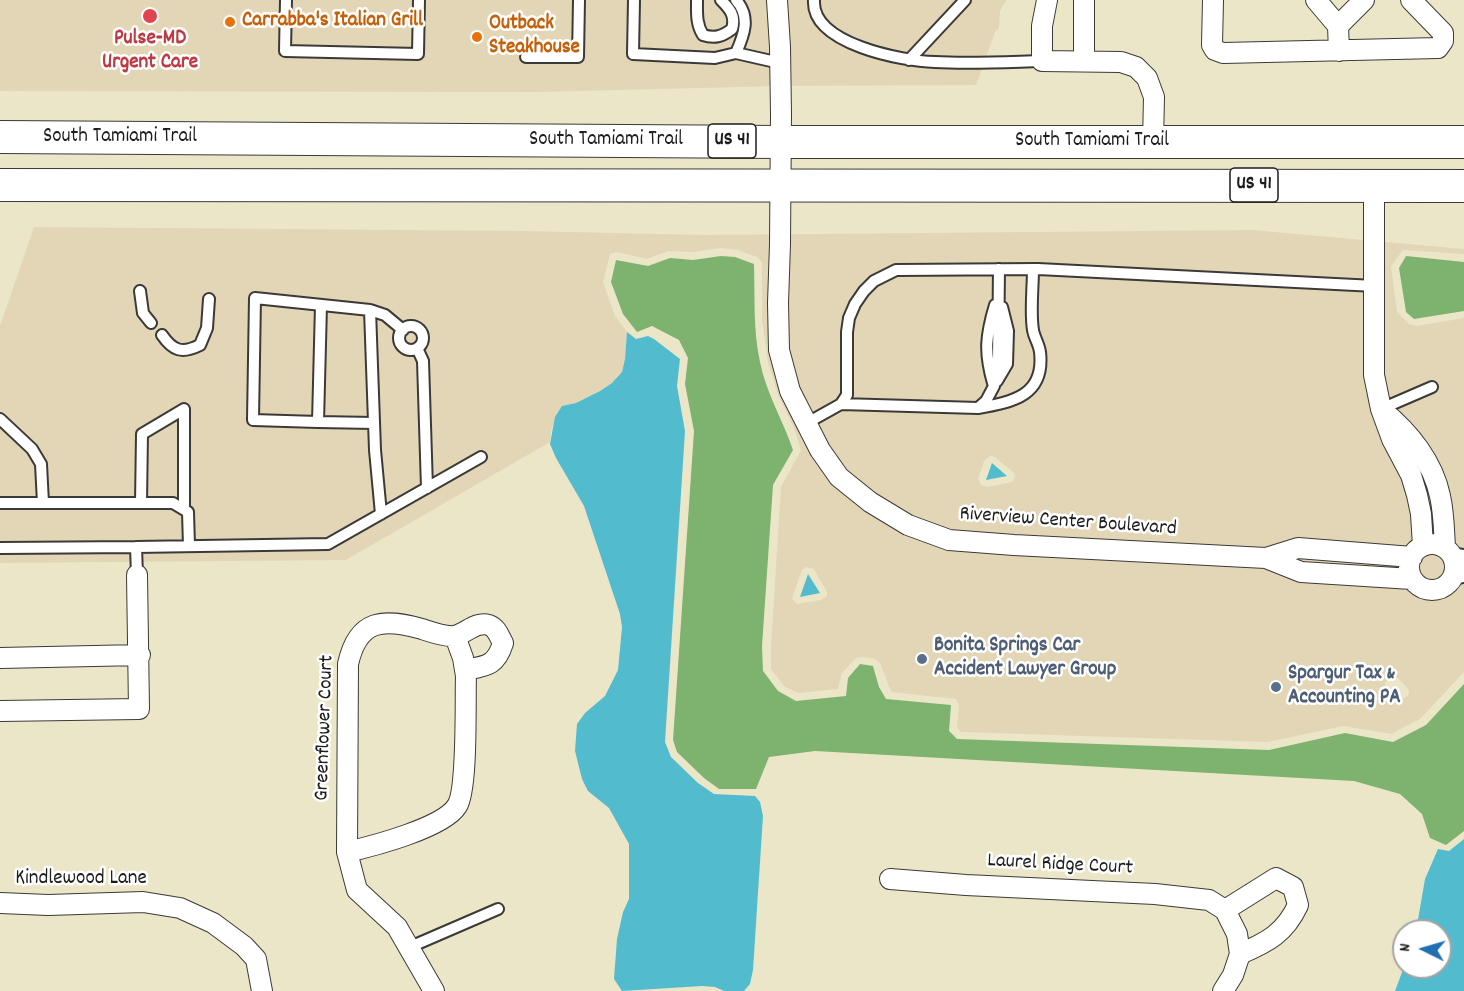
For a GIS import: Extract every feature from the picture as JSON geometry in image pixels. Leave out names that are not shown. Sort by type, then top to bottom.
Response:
[{"type":"main road","name":"South Tamiami Trail","points":[[0,137],[781,142],[1464,142]]},
{"type":"main road","name":"South Tamiami Trail","points":[[0,185],[1464,186]]},
{"type":"street","name":"Riverview Center Boulevard","points":[[777,0],[781,142],[779,350],[790,391],[820,450],[839,477],[870,502],[908,525],[949,540],[1266,558],[1301,572],[1412,579],[1430,590],[1444,587],[1458,578],[1434,475],[1407,432],[1381,409]]},
{"type":"street","points":[[1047,0],[1042,26],[1042,61],[1121,62],[1136,67],[1147,78],[1154,97],[1153,142]]},
{"type":"street","points":[[1084,0],[1084,60]]},
{"type":"street","points":[[1213,0],[1212,45],[1215,50],[1223,53],[1438,48],[1443,41],[1443,33],[1410,0]]},
{"type":"street","points":[[1316,0],[1338,26],[1339,51]]},
{"type":"street","points":[[1338,26],[1364,0]]},
{"type":"street","points":[[1374,186],[1374,375],[1381,409],[1418,495],[1421,514],[1417,552],[1410,564],[1412,579]]},
{"type":"street","name":"Riverview Center Boulevard","points":[[1266,558],[1298,548],[1417,552],[1438,545],[1453,552]]},
{"type":"street","points":[[0,711],[139,709],[140,655],[137,575]]},
{"type":"street","name":"Greenflower Court","points":[[434,991],[397,927],[357,890],[347,852],[348,664],[352,646],[363,631],[381,624],[400,624],[454,636]]},
{"type":"street","points":[[347,852],[383,843],[425,826],[444,818],[458,806],[463,788],[465,670],[454,636],[480,625],[490,626],[497,630],[503,643],[494,662],[465,670]]},
{"type":"street","points":[[0,658],[140,655]]},
{"type":"street","points":[[1223,991],[1233,975],[1239,954],[1237,934],[1225,910],[1276,878],[1293,886],[1298,905],[1291,921],[1277,935],[1239,954]]},
{"type":"street","name":"Laurel Ridge Court","points":[[890,879],[1166,895],[1209,900],[1225,910]]},
{"type":"street","name":"Kindlewood Lane","points":[[0,903],[48,905],[143,902],[180,908],[213,923],[256,958],[262,991]]},
{"type":"lane","points":[[286,0],[285,51],[418,54],[419,0]]},
{"type":"lane","points":[[526,57],[578,57],[579,0]]},
{"type":"lane","points":[[634,0],[633,54],[714,58],[736,53],[780,63]]},
{"type":"lane","points":[[697,0],[697,18],[700,29],[704,35],[715,37],[732,29],[734,21],[733,14],[721,0]]},
{"type":"lane","points":[[736,0],[743,11],[745,23],[743,38],[736,53]]},
{"type":"lane","points":[[814,0],[817,16],[826,29],[843,40],[882,54],[909,60],[936,62],[1042,61]]},
{"type":"lane","points":[[909,60],[965,0]]},
{"type":"lane","points":[[978,408],[986,401],[994,386],[998,361],[999,269]]},
{"type":"lane","points":[[807,423],[841,404],[847,395],[849,318],[859,298],[874,281],[896,270],[1033,269],[1375,286]]},
{"type":"lane","points":[[841,404],[978,408],[998,405],[1030,391],[1038,381],[1042,365],[1040,348],[1033,330],[1033,269]]},
{"type":"lane","points":[[140,291],[143,313],[151,323]]},
{"type":"lane","points":[[374,423],[253,420],[255,298],[370,310],[385,315],[403,330]]},
{"type":"lane","points":[[162,335],[170,346],[183,350],[200,345],[207,328],[209,299]]},
{"type":"lane","points":[[318,422],[321,305]]},
{"type":"lane","points":[[370,310],[374,423],[381,514]]},
{"type":"lane","points":[[412,327],[420,330],[423,341],[417,348],[408,350],[402,346],[399,339],[403,330],[412,327]]},
{"type":"lane","points":[[417,348],[423,361],[427,488]]},
{"type":"lane","points":[[1381,409],[1432,387]]},
{"type":"lane","points":[[141,503],[142,434],[184,409],[184,509]]},
{"type":"lane","points":[[0,419],[32,449],[41,464],[43,503]]},
{"type":"lane","points":[[0,548],[328,544],[481,457]]},
{"type":"lane","points":[[0,503],[173,503],[188,512],[189,546]]},
{"type":"lane","points":[[136,547],[137,575]]},
{"type":"lane","points":[[410,947],[498,909]]},
{"type":"shaded area","points":[[0,0],[1006,0],[1000,11],[999,28],[995,32],[976,85],[781,86],[535,92],[0,91]]},
{"type":"shaded area","points":[[34,227],[524,231],[705,235],[1252,230],[1464,249],[1464,254],[1403,250],[1391,266],[1397,312],[1409,324],[1416,326],[1464,318],[1464,672],[1420,719],[1391,734],[1343,726],[1268,742],[961,732],[957,728],[959,705],[956,699],[891,692],[880,663],[875,659],[862,657],[856,658],[842,673],[838,689],[798,693],[784,686],[771,669],[781,487],[801,450],[794,428],[778,395],[768,362],[762,320],[762,262],[757,257],[738,250],[721,248],[692,252],[668,251],[647,259],[617,252],[610,254],[603,282],[615,316],[627,332],[622,372],[600,391],[576,403],[562,406],[551,430],[550,442],[346,560],[0,563],[0,326]],"holes":[[[990,456],[995,457],[1014,473],[1015,478],[1012,482],[987,487],[981,485],[978,479],[984,461]],[[806,567],[814,569],[827,596],[821,600],[797,604],[792,599],[802,570]],[[1390,677],[1398,678],[1409,690],[1408,696],[1393,704],[1388,703],[1384,698],[1385,683]]]},
{"type":"green space","points":[[721,256],[735,257],[754,264],[755,326],[760,362],[766,385],[793,450],[773,485],[762,646],[763,671],[778,691],[796,701],[846,696],[848,678],[860,664],[873,666],[879,687],[886,699],[951,705],[949,731],[957,739],[1269,750],[1345,733],[1393,742],[1426,725],[1464,684],[1464,831],[1446,845],[1430,838],[1422,814],[1400,794],[1354,781],[815,751],[769,757],[756,789],[719,789],[704,778],[677,752],[673,740],[694,431],[685,384],[688,358],[679,340],[652,326],[637,332],[623,314],[611,282],[616,260],[648,266],[670,258],[693,260]]},
{"type":"green space","points":[[1406,256],[1464,262],[1464,311],[1414,319],[1406,312],[1399,268]]},
{"type":"water","points":[[627,332],[636,339],[648,336],[654,339],[680,359],[677,386],[685,431],[665,742],[671,757],[698,783],[714,794],[755,796],[760,802],[763,816],[753,970],[750,984],[744,991],[724,991],[715,987],[702,986],[622,991],[614,979],[617,939],[623,912],[629,899],[629,844],[609,808],[588,791],[582,779],[575,751],[577,724],[585,713],[605,696],[618,670],[622,627],[620,614],[584,506],[550,444],[555,417],[562,406],[576,403],[600,391],[622,372]]},
{"type":"water","points":[[992,463],[1007,476],[986,480]]},
{"type":"water","points":[[808,574],[820,593],[800,597]]},
{"type":"water","points":[[1464,839],[1464,991],[1395,991],[1400,979],[1452,979],[1452,919],[1418,919],[1425,879],[1438,849],[1449,851]]},
{"type":"place","name":"Pulse-MD Urgent Care","points":[[150,16]]},
{"type":"place","name":"Carrabba's Italian Grill","points":[[230,22]]},
{"type":"place","name":"Outback Steakhouse","points":[[477,37]]},
{"type":"place","name":"Bonita Springs Car Accident Lawyer Group","points":[[922,659]]},
{"type":"place","name":"Spargur Tax & Accounting PA","points":[[1276,687]]}]
